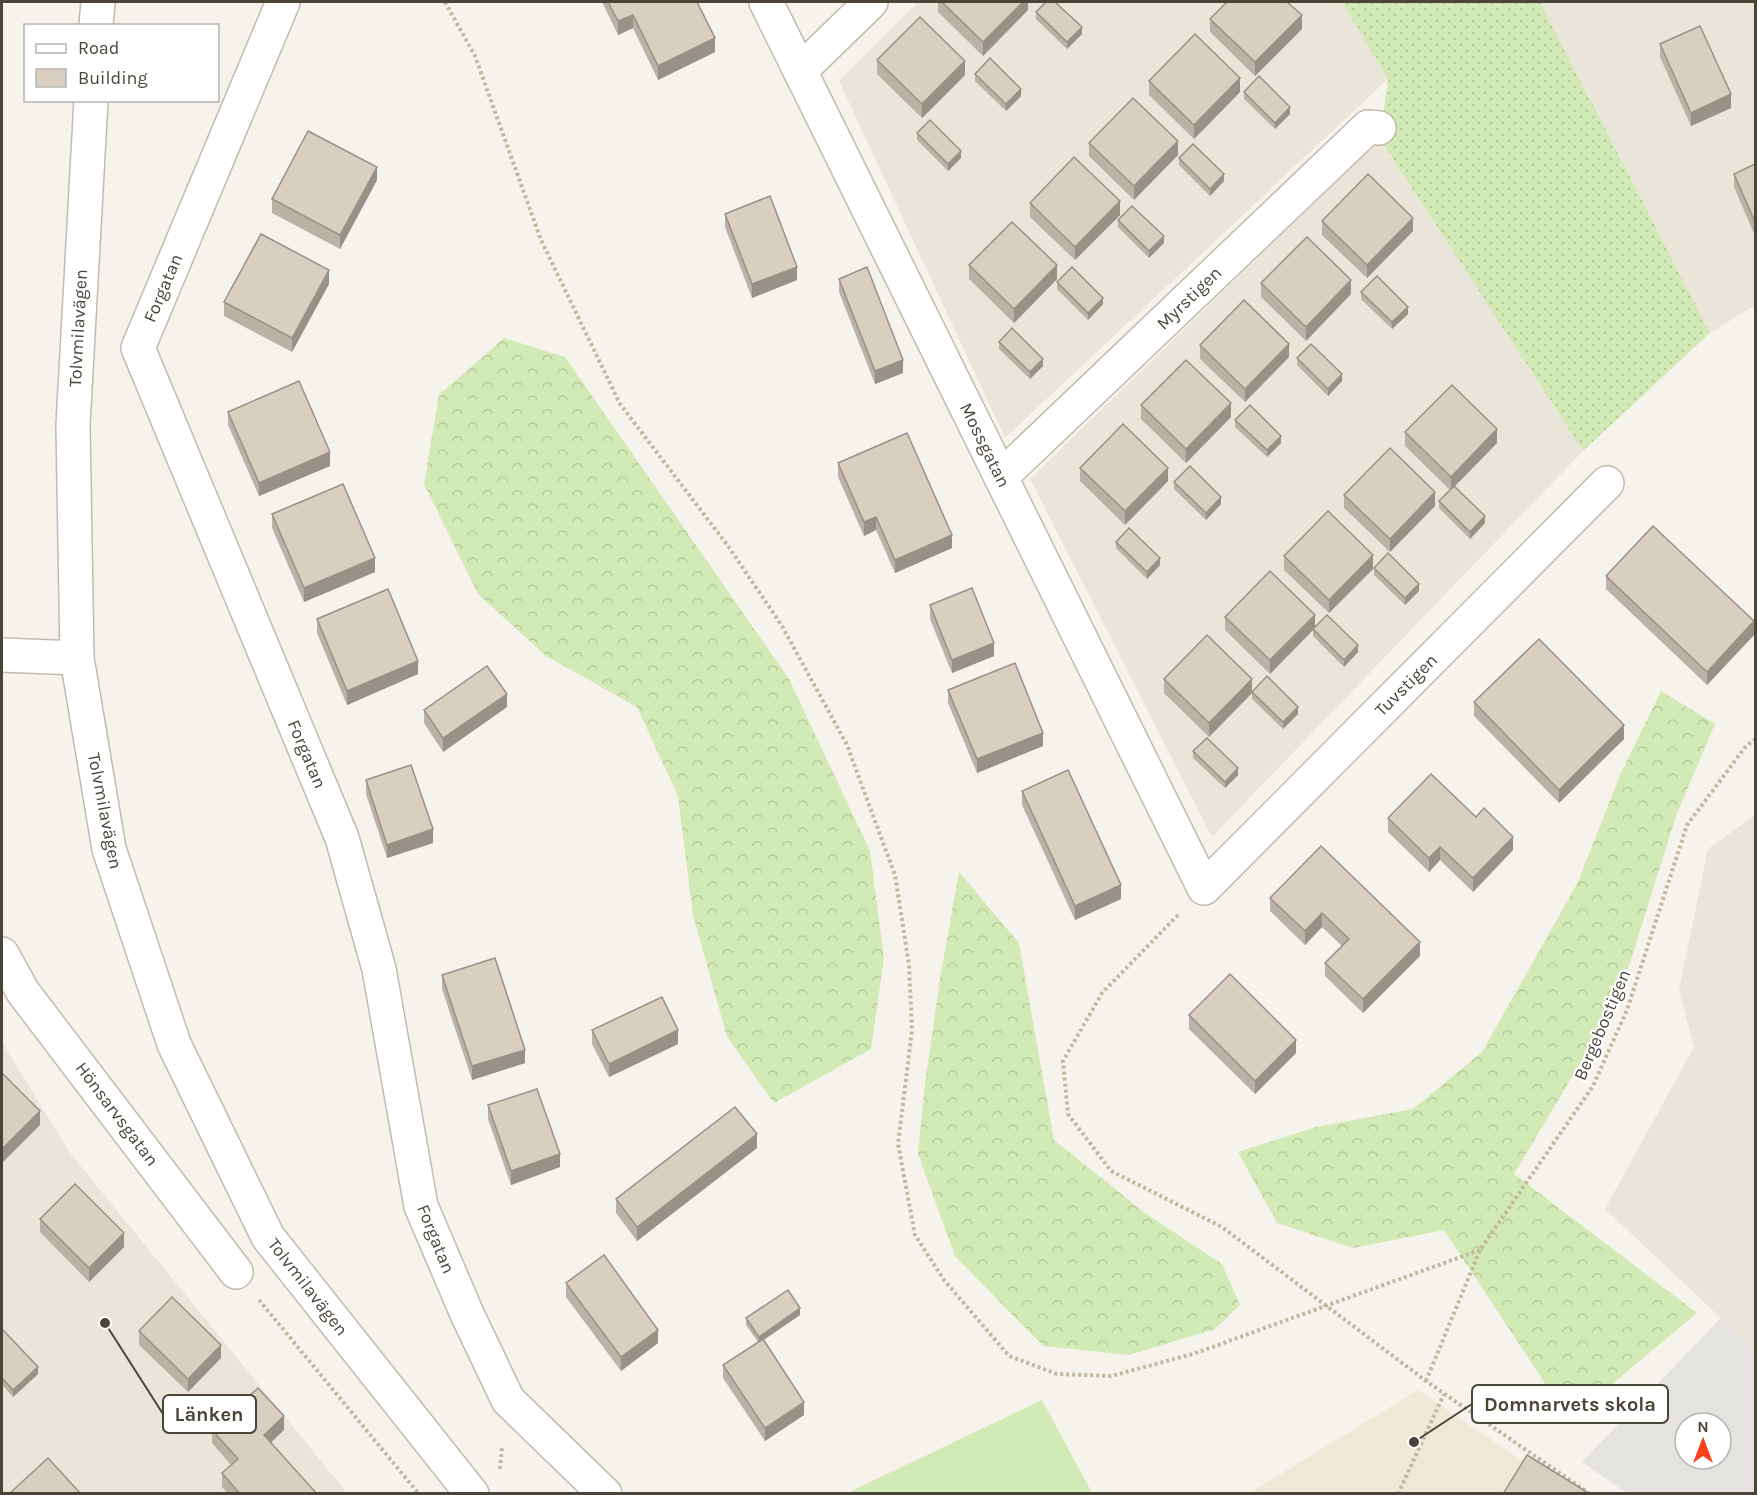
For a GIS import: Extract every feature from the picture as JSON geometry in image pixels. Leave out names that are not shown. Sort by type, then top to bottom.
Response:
[{"type":"street","points":[[96,24],[98,2]]},
{"type":"street","name":"Forgatan","points":[[283,2],[138,348],[342,838],[379,969],[421,1206],[467,1314],[508,1400],[605,1494]]},
{"type":"street","name":"Mossgatan","points":[[766,2],[1204,888]]},
{"type":"street","points":[[800,71],[871,2]]},
{"type":"street","name":"Tolvmilavägen","points":[[91,102],[73,425],[77,658],[109,849],[179,1055],[268,1237],[472,1494]]},
{"type":"street","name":"Myrstigen","points":[[1001,477],[1368,128],[1379,128]]},
{"type":"street","name":"Tuvstigen","points":[[1204,888],[1607,483]]},
{"type":"street","points":[[2,656],[77,658]]},
{"type":"street","name":"Hönsarvsgatan","points":[[2,954],[23,992],[236,1272]]},
{"type":"path","points":[[445,2],[475,56],[541,240],[620,404],[728,546],[782,626],[847,745],[895,875],[909,965],[912,1030],[898,1144],[915,1235],[944,1280],[1009,1356],[1057,1374],[1111,1376],[1193,1353],[1480,1250]]},
{"type":"path","name":"Bergebostigen","points":[[1426,1381],[1480,1250],[1593,1086],[1627,1010],[1687,825],[1746,746],[1755,739]]},
{"type":"path","points":[[1204,888],[1102,993],[1063,1061],[1068,1114],[1111,1171],[1222,1227],[1426,1381],[1590,1494]]},
{"type":"path","points":[[236,1272],[419,1494]]},
{"type":"path","points":[[1398,1494],[1444,1394]]},
{"type":"shaded area","points":[[918,2],[1342,2],[1388,79],[1005,438],[839,81]]},
{"type":"shaded area","points":[[1540,2],[1755,2],[1755,305],[1710,333]]},
{"type":"shaded area","points":[[1380,139],[1583,451],[1212,837],[1030,479]]},
{"type":"shaded area","points":[[1755,815],[1755,1350],[1605,1209],[1694,1047],[1679,990],[1708,849]]},
{"type":"shaded area","points":[[2,1042],[70,1153],[347,1493],[2,1493]]},
{"type":"shaded area","points":[[1721,1318],[1755,1350],[1755,1493],[1626,1493],[1582,1462]]},
{"type":"shaded area","points":[[1418,1390],[1570,1493],[1248,1494]]},
{"type":"green space","points":[[1342,2],[1540,2],[1710,333],[1583,451],[1380,139],[1388,79]]},
{"type":"green space","points":[[504,338],[565,357],[789,679],[870,851],[884,958],[871,1049],[774,1103],[727,1037],[693,915],[678,796],[637,707],[546,656],[478,594],[424,484],[439,395]]},
{"type":"green space","points":[[1661,691],[1715,724],[1676,816],[1619,998],[1514,1174],[1697,1313],[1569,1420],[1444,1230],[1353,1248],[1277,1223],[1238,1152],[1316,1127],[1413,1109],[1482,1052],[1578,882],[1620,775]]},
{"type":"green space","points":[[959,872],[1019,943],[1054,1140],[1145,1213],[1222,1264],[1240,1305],[1215,1329],[1129,1355],[1043,1346],[955,1256],[918,1154],[940,979]]},
{"type":"green space","points":[[1042,1400],[1092,1493],[847,1493]]},
{"type":"building","points":[[608,2],[697,2],[715,38],[658,66],[633,15],[618,21]]},
{"type":"building","points":[[942,2],[1023,2],[983,42]]},
{"type":"building","points":[[1046,2],[1055,2],[1082,27],[1067,42],[1036,12]]},
{"type":"building","points":[[1227,2],[1287,2],[1302,15],[1255,62],[1210,19]]},
{"type":"building","points":[[920,17],[965,61],[922,104],[877,60]]},
{"type":"building","points":[[1700,26],[1731,94],[1691,113],[1660,44]]},
{"type":"building","points":[[1195,34],[1240,78],[1194,125],[1149,81]]},
{"type":"building","points":[[990,58],[1021,89],[1006,104],[975,74]]},
{"type":"building","points":[[1259,76],[1290,107],[1275,123],[1244,92]]},
{"type":"building","points":[[1133,98],[1178,141],[1134,186],[1089,143]]},
{"type":"building","points":[[930,120],[961,151],[948,164],[917,133]]},
{"type":"building","points":[[308,131],[377,167],[340,235],[272,199]]},
{"type":"building","points":[[1193,144],[1224,174],[1210,189],[1179,158]]},
{"type":"building","points":[[1074,157],[1120,201],[1075,247],[1030,203]]},
{"type":"building","points":[[1755,164],[1755,222],[1734,174]]},
{"type":"building","points":[[1368,174],[1413,218],[1367,265],[1322,221]]},
{"type":"building","points":[[770,196],[797,267],[752,284],[725,214]]},
{"type":"building","points":[[1132,206],[1164,236],[1149,251],[1118,220]]},
{"type":"building","points":[[1012,222],[1057,265],[1014,309],[969,265]]},
{"type":"building","points":[[261,234],[329,270],[292,338],[224,302]]},
{"type":"building","points":[[1307,237],[1351,280],[1306,327],[1261,283]]},
{"type":"building","points":[[867,267],[903,360],[875,371],[839,279]]},
{"type":"building","points":[[1072,267],[1103,298],[1088,313],[1057,282]]},
{"type":"building","points":[[1377,276],[1408,307],[1392,322],[1361,292]]},
{"type":"building","points":[[1244,300],[1289,344],[1245,389],[1200,345]]},
{"type":"building","points":[[1012,328],[1043,359],[1030,372],[999,342]]},
{"type":"building","points":[[1311,344],[1342,374],[1328,389],[1297,358]]},
{"type":"building","points":[[1186,360],[1231,403],[1186,449],[1141,405]]},
{"type":"building","points":[[299,381],[330,452],[259,483],[228,412]]},
{"type":"building","points":[[1452,385],[1497,429],[1451,477],[1405,432]]},
{"type":"building","points":[[1250,405],[1281,436],[1267,450],[1235,420]]},
{"type":"building","points":[[1123,424],[1168,468],[1125,511],[1080,468]]},
{"type":"building","points":[[907,433],[952,535],[895,560],[876,517],[864,522],[838,463]]},
{"type":"building","points":[[1390,448],[1435,492],[1390,539],[1344,495]]},
{"type":"building","points":[[1190,466],[1221,497],[1206,513],[1174,482]]},
{"type":"building","points":[[343,484],[375,558],[304,588],[272,514]]},
{"type":"building","points":[[1454,486],[1485,516],[1470,532],[1439,501]]},
{"type":"building","points":[[1328,511],[1373,555],[1329,600],[1284,556]]},
{"type":"building","points":[[1653,526],[1754,621],[1707,672],[1606,576]]},
{"type":"building","points":[[1129,528],[1160,558],[1147,572],[1116,542]]},
{"type":"building","points":[[1388,553],[1419,584],[1405,598],[1374,568]]},
{"type":"building","points":[[1270,571],[1315,615],[1270,660],[1225,617]]},
{"type":"building","points":[[972,588],[994,643],[952,660],[930,605]]},
{"type":"building","points":[[388,589],[418,661],[347,691],[317,619]]},
{"type":"building","points":[[1327,615],[1358,645],[1344,660],[1313,629]]},
{"type":"building","points":[[1207,635],[1252,679],[1209,723],[1164,679]]},
{"type":"building","points":[[1539,639],[1624,725],[1559,790],[1474,702]]},
{"type":"building","points":[[1015,663],[1043,733],[977,759],[948,690]]},
{"type":"building","points":[[487,666],[507,694],[443,738],[424,710]]},
{"type":"building","points":[[1267,676],[1298,707],[1283,722],[1252,692]]},
{"type":"building","points":[[1207,738],[1238,768],[1225,782],[1193,751]]},
{"type":"building","points":[[411,765],[433,829],[387,845],[366,780]]},
{"type":"building","points":[[1068,770],[1121,885],[1075,906],[1022,791]]},
{"type":"building","points":[[1431,774],[1476,817],[1484,808],[1513,837],[1473,878],[1440,847],[1429,858],[1388,818]]},
{"type":"building","points":[[1321,846],[1420,942],[1363,999],[1325,963],[1349,939],[1322,913],[1305,931],[1270,898]]},
{"type":"building","points":[[495,958],[525,1050],[472,1066],[442,975]]},
{"type":"building","points":[[1230,974],[1296,1040],[1255,1081],[1189,1015]]},
{"type":"building","points":[[662,997],[678,1030],[609,1064],[592,1030]]},
{"type":"building","points":[[2,1073],[40,1111],[2,1149]]},
{"type":"building","points":[[537,1089],[560,1154],[511,1171],[488,1105]]},
{"type":"building","points":[[735,1107],[757,1134],[637,1227],[616,1199]]},
{"type":"building","points":[[75,1184],[124,1233],[89,1268],[40,1219]]},
{"type":"building","points":[[604,1255],[658,1330],[621,1357],[566,1283]]},
{"type":"building","points":[[788,1290],[800,1308],[759,1337],[746,1318]]},
{"type":"building","points":[[172,1297],[221,1345],[188,1379],[139,1331]]},
{"type":"building","points":[[3,1330],[38,1367],[13,1390],[2,1378]]},
{"type":"building","points":[[763,1339],[804,1402],[765,1428],[723,1365]]},
{"type":"building","points":[[258,1388],[284,1416],[264,1435],[317,1494],[240,1494],[222,1473],[238,1459],[212,1430]]},
{"type":"building","points":[[1527,1455],[1590,1494],[1503,1494]]},
{"type":"building","points":[[48,1458],[81,1494],[9,1494]]},
{"type":"place","name":"Länken","points":[[105,1323]]},
{"type":"place","name":"Domnarvets skola","points":[[1414,1442]]}]
